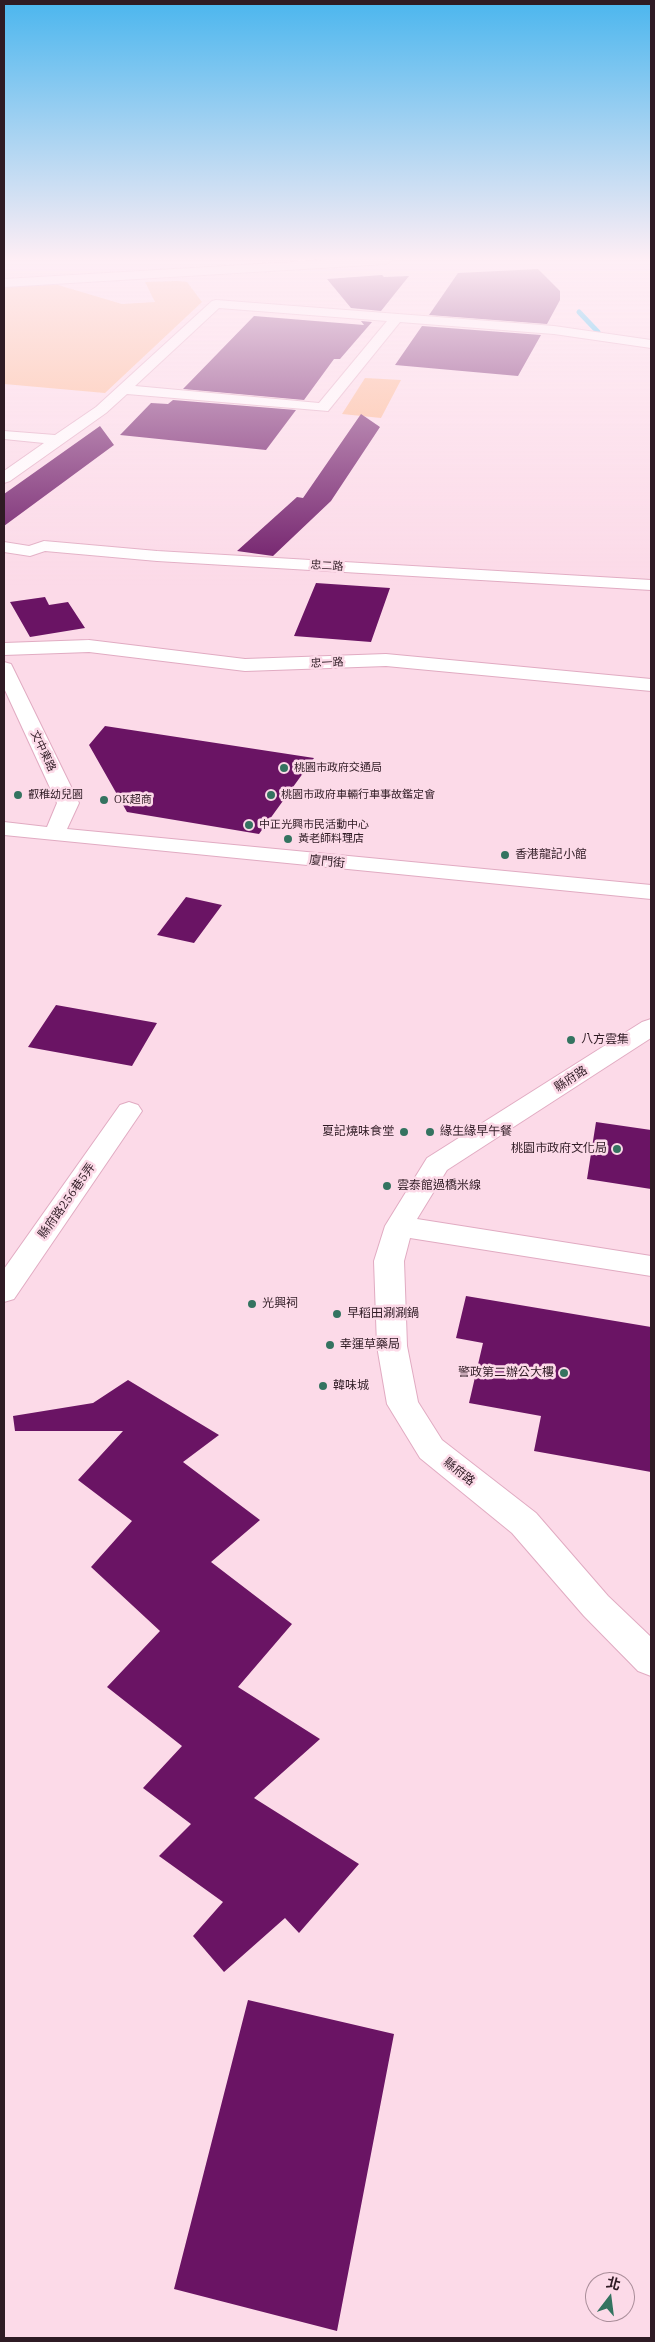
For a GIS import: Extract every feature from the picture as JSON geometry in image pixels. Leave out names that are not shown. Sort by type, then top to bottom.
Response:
[{"type":"street","points":[[4,478],[101,410],[143,369]]},
{"type":"street","points":[[123,389],[323,408],[355,369]]},
{"type":"street","points":[[4,435],[58,440]]},
{"type":"street","name":"忠二路","points":[[4,548],[30,551],[44,546],[156,556],[651,585]]},
{"type":"street","name":"忠一路","points":[[4,649],[89,646],[246,665],[386,660],[651,685]]},
{"type":"street","name":"文中東路","points":[[4,668],[68,803],[54,834]]},
{"type":"street","name":"廈門街","points":[[4,829],[651,892]]},
{"type":"street","name":"縣府路","points":[[647,1032],[437,1164],[399,1226],[389,1261],[392,1346],[403,1404],[430,1449],[524,1523],[596,1606],[651,1660]]},
{"type":"street","name":"縣府路256巷5弄","points":[[4,1290],[129,1111]]},
{"type":"street","points":[[399,1226],[651,1266]]},
{"type":"shaded area","points":[[4,369],[130,369],[105,393],[4,384]]},
{"type":"shaded area","points":[[365,378],[401,380],[381,418],[342,414]]},
{"type":"building","points":[[202,369],[326,369],[304,400],[183,389]]},
{"type":"building","points":[[443,369],[522,369],[518,376]]},
{"type":"building","points":[[173,400],[296,410],[266,450],[120,435],[151,403],[168,404]]},
{"type":"building","points":[[361,414],[380,427],[331,501],[273,556],[237,551],[297,497],[303,498]]},
{"type":"building","points":[[100,426],[114,445],[4,526],[4,494]]},
{"type":"building","points":[[316,583],[390,588],[371,642],[294,636]]},
{"type":"building","points":[[45,597],[49,605],[68,602],[85,628],[30,637],[10,602]]},
{"type":"building","points":[[105,726],[314,758],[259,834],[127,812],[89,745]]},
{"type":"building","points":[[186,897],[222,905],[194,943],[157,935]]},
{"type":"building","points":[[56,1005],[157,1023],[132,1066],[28,1047]]},
{"type":"building","name":"桃園市政府文化局","points":[[596,1122],[651,1130],[651,1189],[587,1179]]},
{"type":"building","name":"警政第二辦公大樓","points":[[466,1296],[651,1327],[651,1472],[534,1451],[541,1416],[469,1403],[483,1343],[456,1338]]},
{"type":"building","points":[[128,1380],[219,1435],[183,1462],[260,1520],[211,1562],[292,1624],[238,1687],[320,1739],[254,1798],[359,1864],[299,1933],[285,1918],[224,1972],[193,1936],[223,1902],[159,1856],[191,1824],[143,1788],[182,1746],[107,1687],[160,1631],[91,1567],[132,1521],[78,1480],[123,1431],[15,1431],[13,1416],[93,1403]]},
{"type":"building","points":[[248,2000],[394,2034],[337,2331],[174,2289]]},
{"type":"place","name":"桃園市政府交通局","points":[[284,768]]},
{"type":"place","name":"叡稚幼兒園","points":[[18,795]]},
{"type":"place","name":"桃園市政府車輛行車事故鑑定會","points":[[271,795]]},
{"type":"place","name":"OK超商","points":[[104,800]]},
{"type":"place","name":"中正光興市民活動中心","points":[[249,825]]},
{"type":"place","name":"黃老師料理店","points":[[288,839]]},
{"type":"place","name":"香港龍記小館","points":[[505,855]]},
{"type":"place","name":"八方雲集","points":[[571,1040]]},
{"type":"place","name":"夏記燒味食堂","points":[[404,1132]]},
{"type":"place","name":"緣生緣早午餐","points":[[430,1132]]},
{"type":"place","name":"桃園市政府文化局","points":[[617,1149]]},
{"type":"place","name":"雲泰館過橋米線","points":[[387,1186]]},
{"type":"place","name":"光興祠","points":[[252,1304]]},
{"type":"place","name":"早稻田涮涮鍋","points":[[337,1314]]},
{"type":"place","name":"幸運草藥局","points":[[330,1345]]},
{"type":"place","name":"警政第二辦公大樓","points":[[564,1373]]},
{"type":"place","name":"韓味城","points":[[323,1386]]}]
